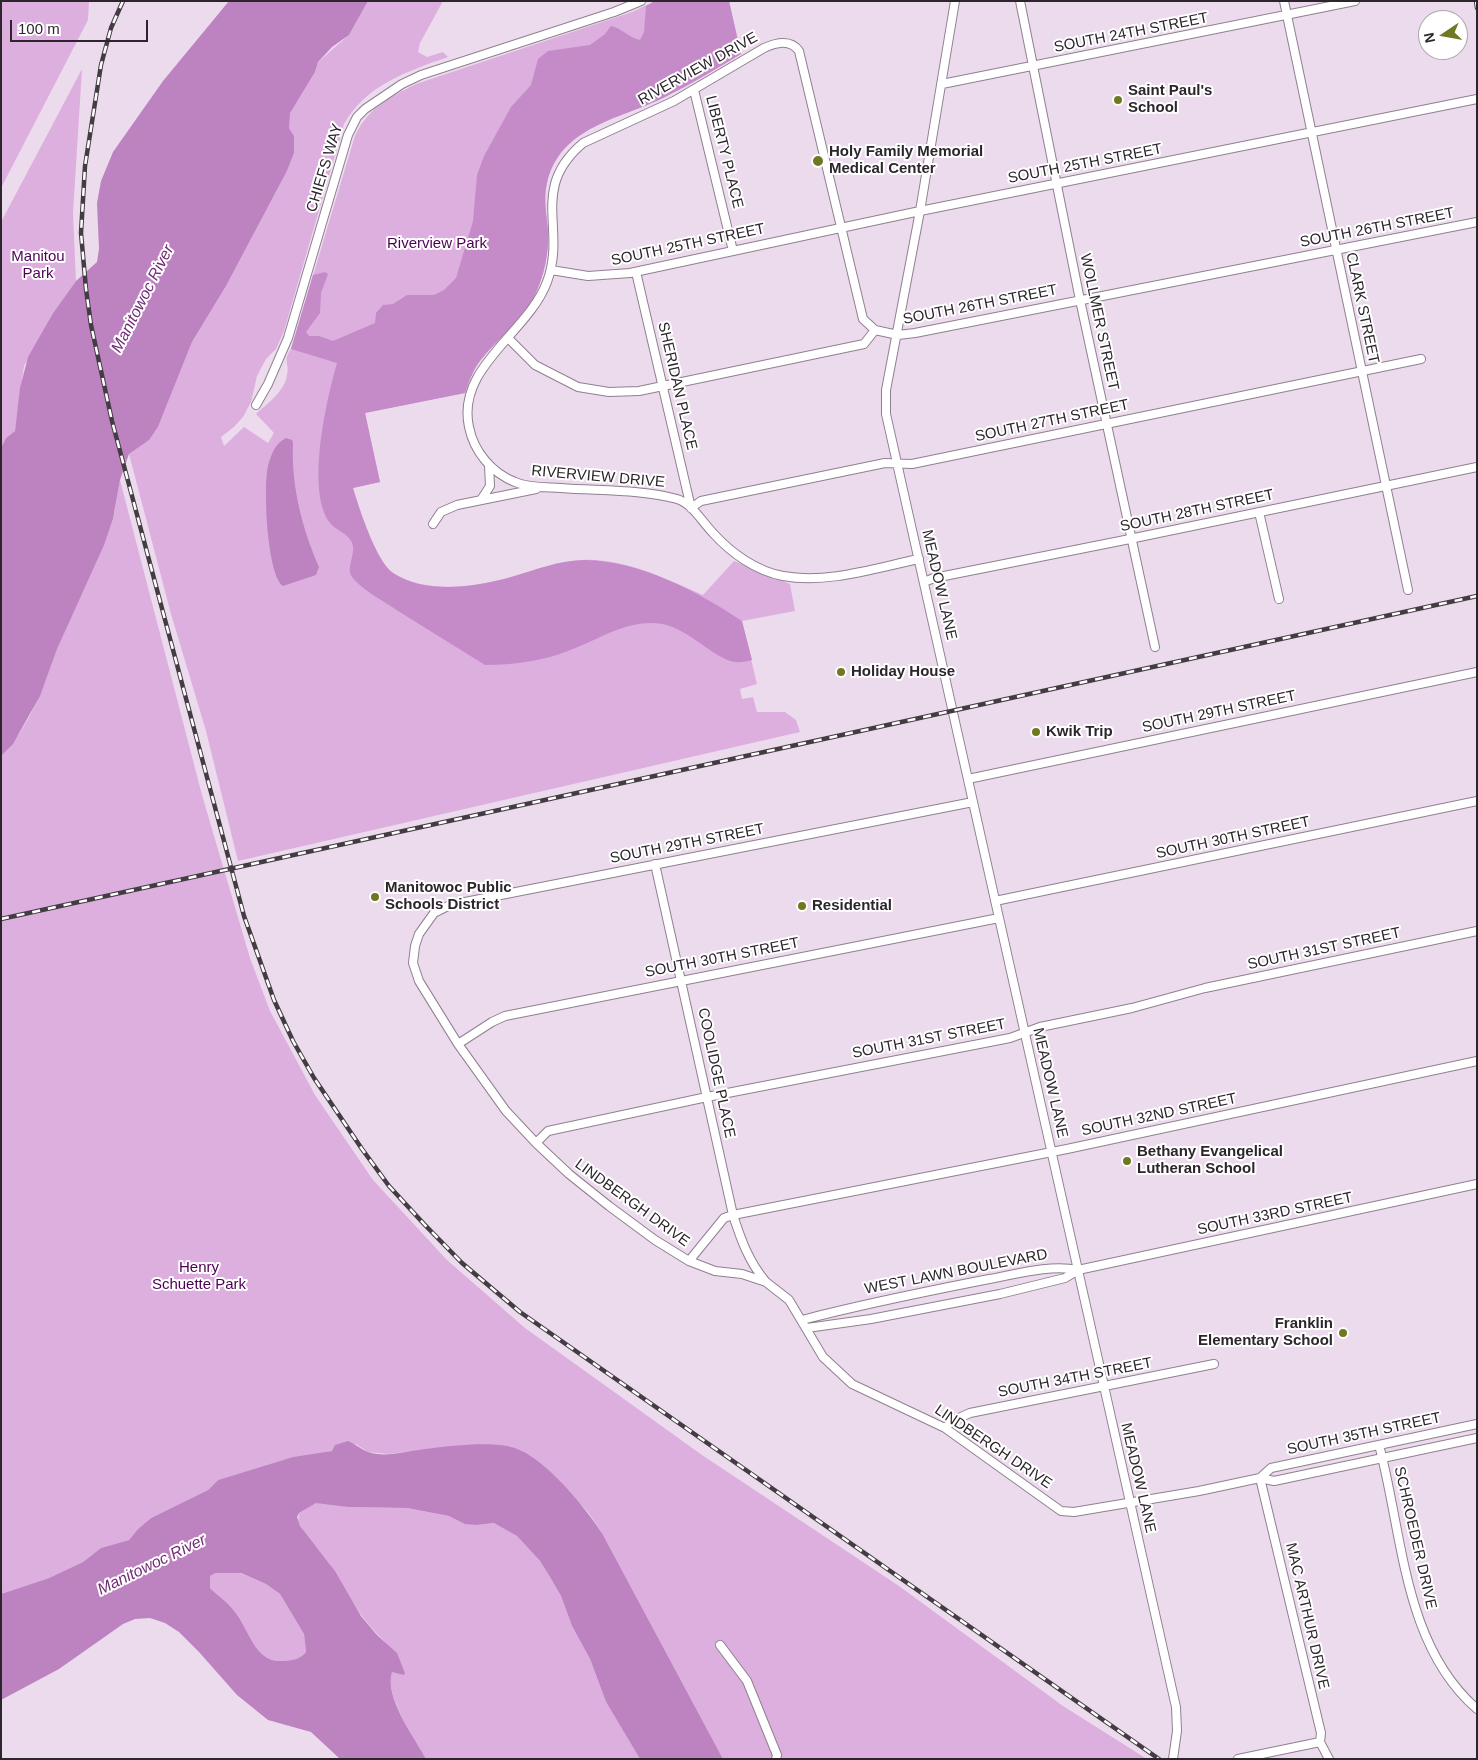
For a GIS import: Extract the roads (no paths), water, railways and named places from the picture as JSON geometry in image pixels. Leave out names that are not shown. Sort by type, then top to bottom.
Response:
[{"type":"street","name":"CHIEFS WAY","points":[[256,405],[268,384],[288,338],[348,135],[357,118],[384,95],[421,75],[614,12],[641,1]]},
{"type":"street","name":"MEADOW LANE","points":[[955,1],[920,211],[898,335],[886,390],[886,414],[1176,1707],[1176,1758]]},
{"type":"street","name":"WOLLMER STREET","points":[[1020,1],[1080,300],[1155,647]]},
{"type":"street","name":"CLARK STREET","points":[[1284,1],[1408,590]]},
{"type":"street","name":"SOUTH 24TH STREET","points":[[942,84],[1356,1]]},
{"type":"street","name":"RIVERVIEW DRIVE","points":[[841,228],[800,55],[797,48],[792,45],[780,42],[770,45],[694,90],[583,143],[571,154],[556,177],[552,191],[554,239],[551,270],[534,308],[509,339],[488,360],[474,382],[467,408],[469,428],[473,441],[489,466],[516,482],[543,487],[655,495],[679,500],[691,508],[712,533],[745,561],[768,572],[784,576],[828,577],[919,559]]},
{"type":"street","name":"LIBERTY PLACE","points":[[694,90],[734,251]]},
{"type":"street","name":"SOUTH 25TH STREET","points":[[551,270],[588,276],[636,272],[920,211],[1477,99]]},
{"type":"street","name":"SOUTH 26TH STREET","points":[[875,330],[898,335],[1477,222]]},
{"type":"street","points":[[509,339],[535,364],[578,387],[609,392],[639,391],[664,387],[864,344],[875,330],[863,319],[841,228]]},
{"type":"street","name":"SHERIDAN PLACE","points":[[636,272],[691,508]]},
{"type":"street","name":"SOUTH 27TH STREET","points":[[691,508],[702,501],[885,463],[912,464],[1421,359]]},
{"type":"street","points":[[481,500],[490,486],[489,466]]},
{"type":"street","name":"SOUTH 28TH STREET","points":[[924,582],[934,578],[1131,539],[1477,466]]},
{"type":"street","points":[[433,524],[441,512],[457,505],[543,487]]},
{"type":"street","points":[[1259,512],[1279,599]]},
{"type":"street","name":"SOUTH 29TH STREET","points":[[968,779],[1477,672]]},
{"type":"street","name":"SOUTH 30TH STREET","points":[[995,901],[1477,801]]},
{"type":"street","name":"SOUTH 29TH STREET","points":[[419,934],[434,913],[450,905],[972,802]]},
{"type":"street","name":"COOLIDGE PLACE","points":[[655,864],[733,1215],[742,1244],[755,1269],[766,1282]]},
{"type":"street","name":"SOUTH 30TH STREET","points":[[458,1044],[505,1016],[999,918]]},
{"type":"street","name":"SOUTH 31ST STREET","points":[[536,1143],[548,1131],[707,1097],[1025,1034],[1040,1027],[1132,1008],[1205,988],[1477,931]]},
{"type":"street","name":"LINDBERGH DRIVE","points":[[419,934],[413,963],[419,981],[458,1044],[506,1111],[569,1174],[655,1240],[690,1262],[715,1271],[742,1274],[766,1282],[789,1300],[823,1357],[852,1384],[885,1402],[907,1408],[945,1428],[1061,1511]]},
{"type":"street","name":"SOUTH 32ND STREET","points":[[690,1262],[724,1218],[733,1215],[1052,1152],[1477,1061]]},
{"type":"street","name":"SOUTH 33RD STREET","points":[[1078,1270],[1477,1184]]},
{"type":"street","name":"WEST LAWN BOULEVARD","points":[[802,1320],[866,1303],[999,1278],[1062,1267],[1078,1270]]},
{"type":"street","name":"WEST LAWN BOULEVARD","points":[[807,1328],[871,1319],[1000,1294],[1065,1278],[1078,1270]]},
{"type":"street","name":"SOUTH 34TH STREET","points":[[945,1428],[952,1422],[970,1413],[1214,1364]]},
{"type":"street","name":"SOUTH 35TH STREET","points":[[1260,1478],[1271,1468],[1477,1424]]},
{"type":"street","name":"SOUTH 35TH STREET","points":[[1061,1511],[1074,1512],[1130,1503],[1260,1478],[1274,1481],[1477,1438]]},
{"type":"street","name":"SCHROEDER DRIVE","points":[[1379,1446],[1414,1604],[1421,1623],[1432,1650],[1448,1678],[1477,1709]]},
{"type":"street","name":"MAC ARTHUR DRIVE","points":[[1260,1478],[1321,1732],[1320,1742],[1329,1759]]},
{"type":"street","points":[[720,1645],[747,1681],[777,1754],[776,1759]]},
{"type":"street","points":[[1238,1759],[1320,1742]]},
{"type":"water","name":"Manitowoc River","points":[[229,1],[368,1],[349,35],[332,47],[318,62],[315,72],[290,113],[289,128],[294,136],[294,153],[287,171],[226,286],[192,342],[158,427],[149,440],[129,454],[120,480],[113,519],[104,545],[57,649],[40,696],[13,744],[1,756],[1,448],[6,438],[15,431],[20,388],[28,357],[53,313],[76,281],[97,262],[99,249],[97,203],[101,181],[113,152],[163,81]]},
{"type":"water","points":[[286,438],[292,440],[293,443],[294,475],[299,506],[307,537],[319,567],[316,575],[283,586],[278,579],[273,565],[266,510],[266,492],[268,466],[276,446]]},
{"type":"water","name":"Manitowoc River","points":[[348,1441],[375,1454],[396,1454],[477,1444],[508,1446],[521,1450],[548,1469],[585,1509],[602,1533],[723,1759],[640,1759],[606,1702],[590,1659],[572,1626],[561,1596],[540,1561],[517,1536],[494,1523],[465,1524],[449,1516],[407,1508],[348,1507],[316,1503],[299,1513],[297,1517],[300,1526],[335,1571],[361,1616],[377,1635],[397,1653],[405,1673],[404,1675],[392,1672],[392,1693],[402,1717],[426,1759],[340,1759],[311,1732],[268,1720],[237,1695],[179,1632],[165,1623],[150,1618],[135,1619],[123,1624],[59,1669],[1,1700],[1,1594],[49,1578],[83,1562],[101,1548],[129,1540],[151,1518],[208,1490],[218,1480],[293,1457],[332,1451],[335,1445]],"holes":[[[216,1573],[241,1573],[266,1584],[280,1594],[304,1634],[306,1652],[300,1657],[295,1660],[282,1661],[265,1657],[254,1644],[232,1608],[210,1588],[210,1576]]]},
{"type":"railway","points":[[123,1],[111,28],[101,65],[85,166],[81,233],[91,325],[112,421],[244,916],[274,1000],[293,1041],[314,1078],[389,1186],[462,1263],[520,1312],[1159,1759]]},
{"type":"railway","points":[[1476,1],[1477,8]]},
{"type":"railway","points":[[1,919],[1477,596]]},
{"type":"place","name":"Saint Paul's School","points":[[1118,100]]},
{"type":"place","name":"Holy Family Memorial Medical Center","points":[[818,161]]},
{"type":"place","name":"Holiday House","points":[[841,672]]},
{"type":"place","name":"Kwik Trip","points":[[1036,732]]},
{"type":"place","name":"Manitowoc Public Schools District","points":[[375,897]]},
{"type":"place","name":"Residential","points":[[802,906]]},
{"type":"place","name":"Bethany Evangelical Lutheran School","points":[[1127,1161]]},
{"type":"place","name":"Franklin Elementary School","points":[[1343,1333]]},
{"type":"park label","name":"Riverview Park","points":[[437,244]]},
{"type":"park label","name":"Manitou Park","points":[[38,266]]},
{"type":"park label","name":"Henry Schuette Park","points":[[199,1276]]}]
